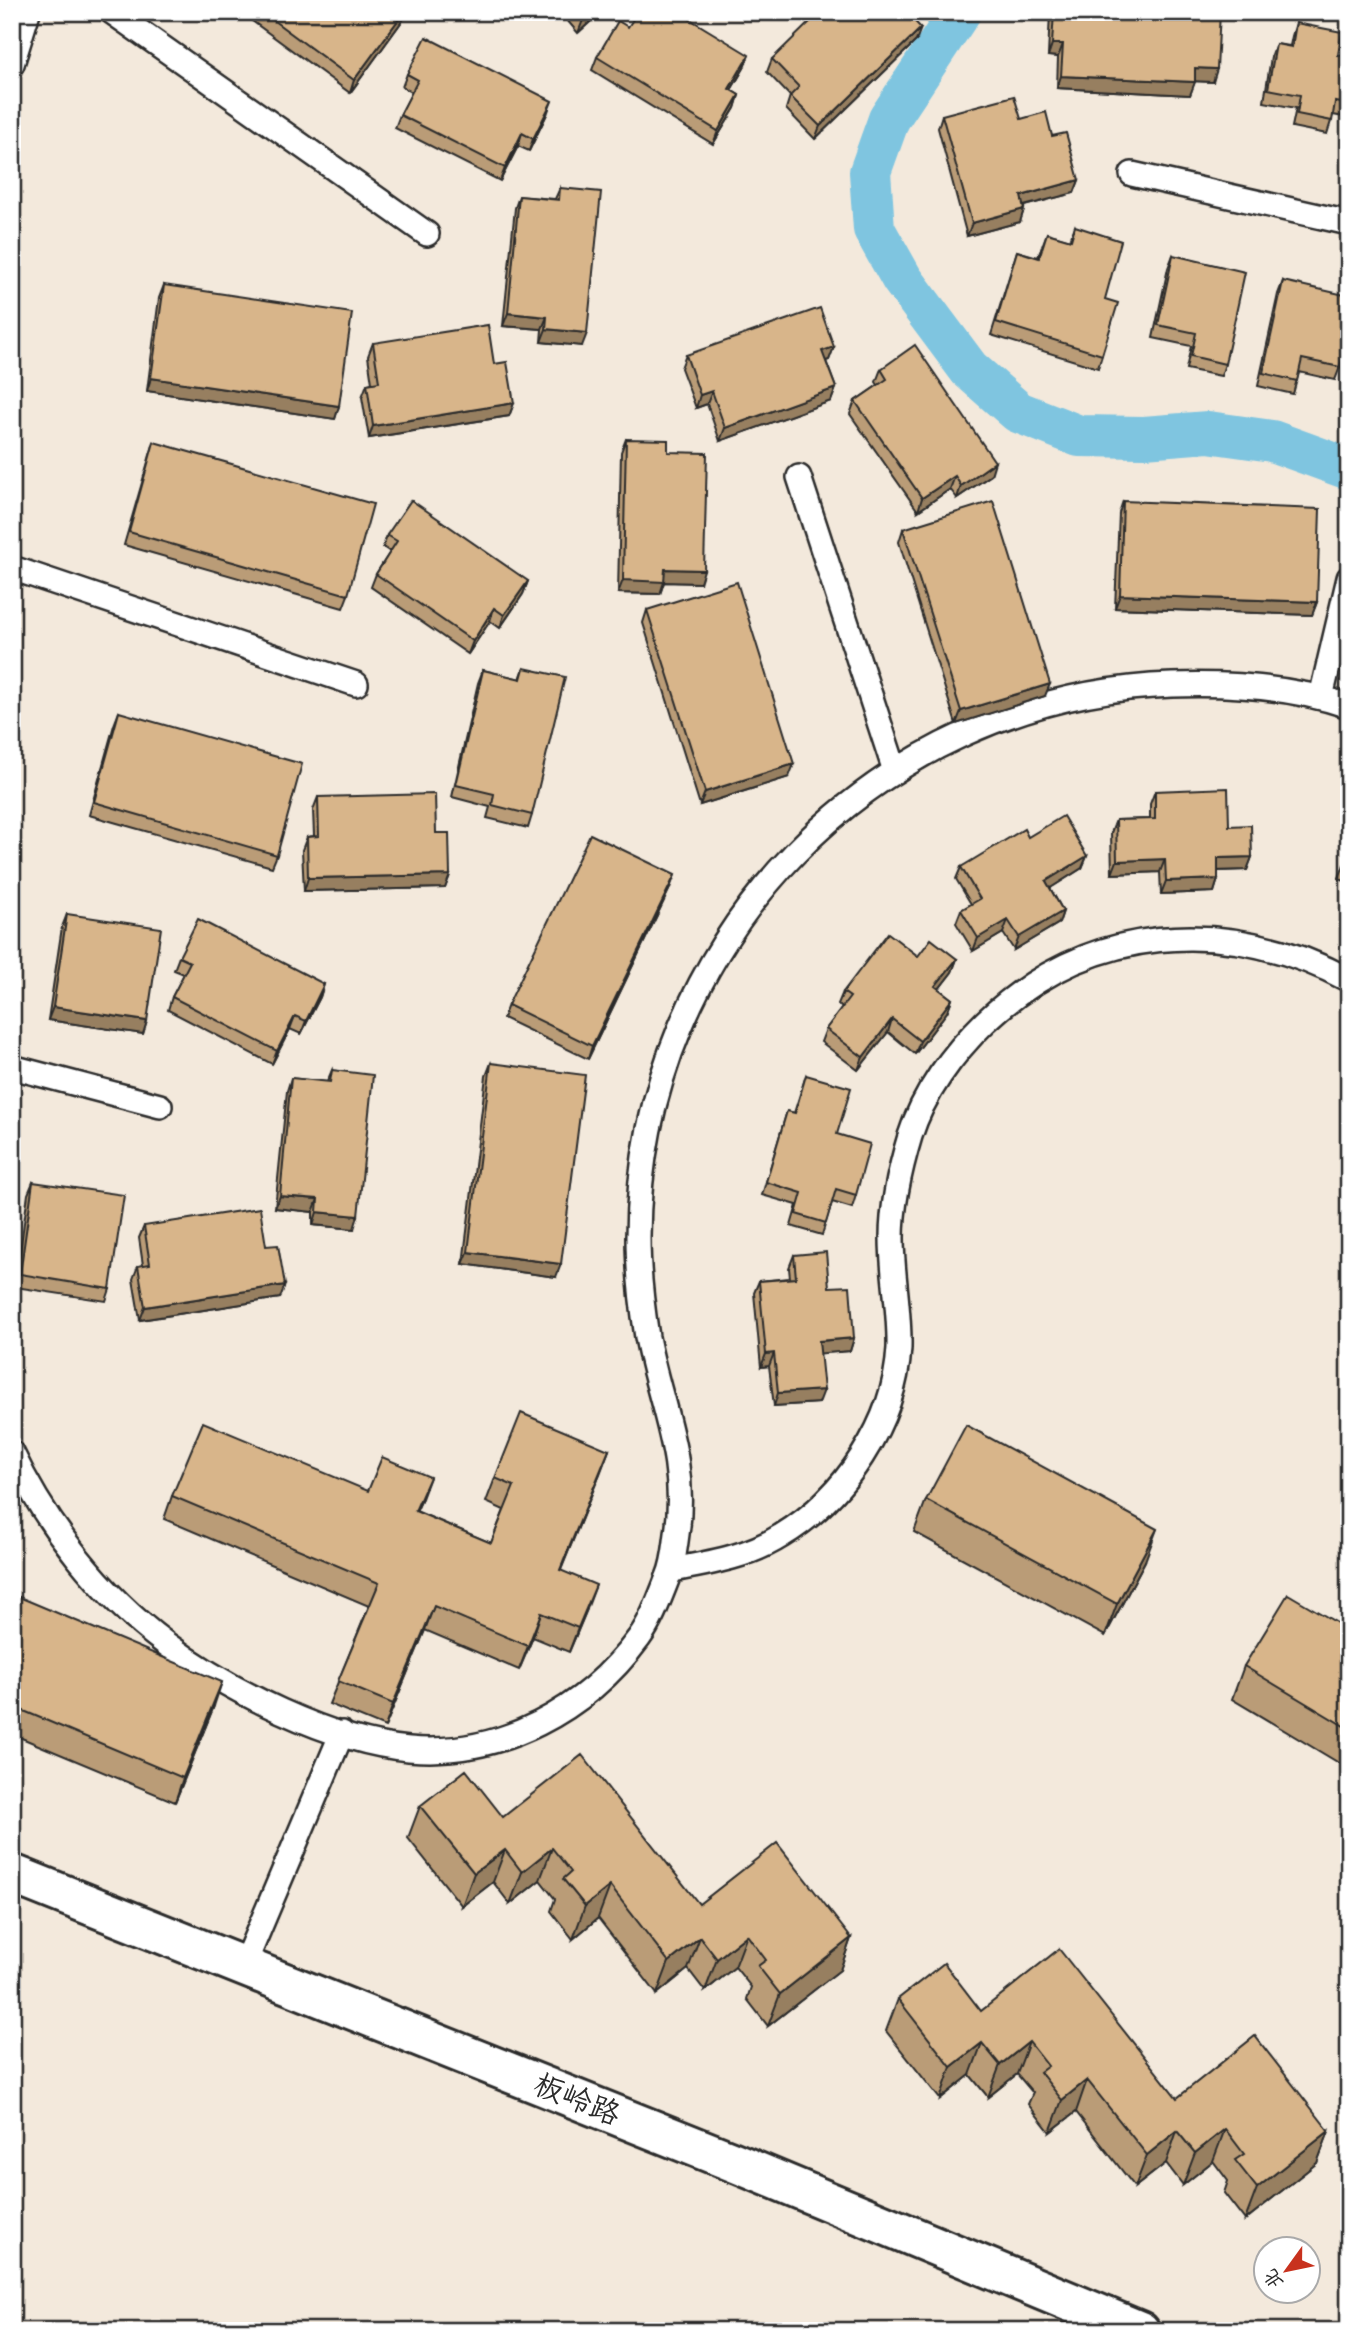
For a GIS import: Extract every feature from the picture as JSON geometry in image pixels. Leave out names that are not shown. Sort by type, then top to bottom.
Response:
[{"type":"street","name":"板岭路","points":[[12,1874],[736,2163],[1140,2331]]},
{"type":"lane","points":[[12,64],[28,12]]},
{"type":"lane","points":[[111,12],[427,234]]},
{"type":"lane","points":[[1132,174],[1349,223]]},
{"type":"lane","points":[[799,477],[895,771]]},
{"type":"lane","points":[[12,568],[356,684]]},
{"type":"lane","points":[[1321,697],[1349,578]]},
{"type":"lane","points":[[12,1453],[30,1491],[90,1573],[163,1642],[248,1696],[342,1733],[409,1749],[477,1746],[543,1724],[599,1686],[643,1633],[672,1570],[682,1502],[673,1434],[647,1337],[638,1237],[647,1138],[670,1053],[717,951],[777,870],[849,801],[933,747],[1024,708],[1122,687],[1222,683],[1321,697],[1349,706]]},
{"type":"lane","points":[[672,1570],[728,1560],[780,1537],[826,1502],[862,1458],[886,1406],[899,1350],[892,1238],[897,1184],[912,1132],[935,1083],[968,1039],[1006,1002],[1052,972],[1102,951],[1155,939],[1209,937],[1264,944],[1315,962],[1349,980]]},
{"type":"lane","points":[[12,1067],[160,1106]]},
{"type":"lane","points":[[244,1965],[342,1733]]},
{"type":"building","points":[[262,12],[404,12],[354,80]]},
{"type":"building","points":[[576,12],[591,12],[583,20]]},
{"type":"building","points":[[638,12],[678,12],[749,55],[729,89],[739,95],[718,131],[597,57],[618,21],[628,27]]},
{"type":"building","points":[[820,12],[906,12],[921,28],[820,126],[790,96],[799,87],[772,59]]},
{"type":"building","points":[[1054,12],[1220,12],[1217,69],[1195,68],[1195,82],[1061,76],[1063,44],[1052,44]]},
{"type":"building","points":[[1296,23],[1342,32],[1338,55],[1349,57],[1349,104],[1335,102],[1332,121],[1297,114],[1300,95],[1268,89],[1276,44],[1292,47]]},
{"type":"building","points":[[426,37],[552,101],[533,139],[522,133],[505,168],[400,115],[418,80],[407,74]]},
{"type":"building","points":[[1014,96],[1021,119],[1046,112],[1052,136],[1066,133],[1079,180],[1021,196],[1024,209],[972,223],[942,115]]},
{"type":"building","points":[[560,188],[601,192],[587,333],[546,329],[547,317],[508,313],[519,196],[559,200]]},
{"type":"building","points":[[1075,226],[1121,241],[1105,299],[1118,303],[1102,355],[996,322],[1017,251],[1039,258],[1047,233],[1071,240]]},
{"type":"building","points":[[1173,255],[1245,272],[1225,364],[1191,356],[1196,333],[1158,325]]},
{"type":"building","points":[[1283,281],[1349,296],[1349,326],[1340,367],[1302,359],[1297,381],[1263,373]]},
{"type":"building","points":[[164,285],[352,313],[339,406],[151,378]]},
{"type":"building","points":[[820,308],[834,347],[822,351],[836,388],[725,428],[712,391],[700,395],[686,355]]},
{"type":"building","points":[[488,325],[494,364],[507,362],[514,403],[373,426],[367,384],[379,382],[373,343]]},
{"type":"building","points":[[915,345],[995,462],[961,486],[955,476],[922,498],[855,401],[887,379],[881,369]]},
{"type":"building","points":[[626,439],[668,440],[668,452],[707,453],[704,570],[665,569],[664,582],[623,580]]},
{"type":"building","points":[[154,442],[373,504],[348,595],[129,532]]},
{"type":"building","points":[[411,500],[528,581],[504,615],[494,608],[473,641],[376,574],[397,541],[387,535]]},
{"type":"building","points":[[993,501],[1050,684],[961,711],[903,529]]},
{"type":"building","points":[[1123,501],[1320,509],[1317,602],[1120,595]]},
{"type":"building","points":[[737,582],[794,764],[705,792],[647,610]]},
{"type":"building","points":[[524,668],[565,677],[532,815],[492,805],[494,794],[456,785],[483,670],[521,679]]},
{"type":"building","points":[[119,712],[302,764],[277,855],[94,802]]},
{"type":"building","points":[[1228,788],[1229,826],[1251,825],[1252,857],[1218,858],[1218,879],[1166,881],[1165,859],[1117,861],[1116,820],[1155,819],[1155,791]]},
{"type":"building","points":[[435,794],[436,833],[449,833],[450,875],[308,878],[307,837],[319,836],[318,797]]},
{"type":"building","points":[[1063,816],[1087,856],[1046,881],[1063,911],[1019,937],[1008,920],[978,938],[961,910],[980,899],[961,867],[1024,829],[1028,837]]},
{"type":"building","points":[[590,834],[675,875],[592,1046],[508,1005]]},
{"type":"building","points":[[67,914],[161,928],[147,1021],[53,1007]]},
{"type":"building","points":[[198,919],[324,984],[306,1021],[295,1016],[277,1051],[172,997],[190,962],[179,957]]},
{"type":"building","points":[[888,933],[918,956],[931,939],[957,959],[935,986],[952,999],[920,1041],[892,1019],[863,1057],[826,1029],[850,997],[843,992]]},
{"type":"building","points":[[491,1063],[585,1075],[561,1264],[468,1252]]},
{"type":"building","points":[[332,1070],[373,1075],[358,1216],[317,1212],[318,1199],[280,1196],[291,1078],[330,1082]]},
{"type":"building","points":[[806,1075],[851,1088],[837,1134],[870,1144],[856,1195],[836,1189],[826,1223],[796,1214],[802,1193],[766,1182],[787,1111],[795,1113]]},
{"type":"building","points":[[33,1182],[124,1195],[110,1289],[20,1274]]},
{"type":"building","points":[[260,1208],[266,1246],[278,1245],[285,1285],[145,1307],[138,1266],[150,1264],[144,1226]]},
{"type":"building","points":[[826,1252],[829,1287],[850,1286],[854,1338],[819,1341],[824,1390],[778,1393],[774,1353],[766,1354],[759,1281],[796,1278],[794,1255]]},
{"type":"building","points":[[521,1413],[609,1450],[560,1570],[596,1585],[578,1628],[541,1613],[528,1646],[434,1606],[393,1704],[338,1681],[379,1583],[172,1496],[203,1422],[368,1491],[382,1457],[430,1477],[415,1511],[491,1543],[514,1486],[495,1478]]},
{"type":"building","points":[[966,1425],[1157,1529],[1117,1604],[926,1500]]},
{"type":"building","points":[[12,1594],[222,1682],[183,1778],[12,1706]]},
{"type":"building","points":[[1288,1594],[1349,1630],[1349,1729],[1244,1666]]},
{"type":"building","points":[[582,1755],[699,1904],[777,1843],[851,1938],[780,1994],[758,1966],[766,1960],[747,1935],[717,1959],[700,1937],[669,1962],[610,1886],[585,1906],[563,1879],[571,1872],[552,1848],[522,1872],[505,1850],[474,1873],[420,1806],[466,1770],[503,1817]]},
{"type":"building","points":[[1059,1949],[1177,2098],[1255,2036],[1329,2131],[1257,2188],[1235,2160],[1244,2154],[1225,2129],[1195,2153],[1177,2131],[1147,2155],[1087,2080],[1062,2100],[1040,2072],[1048,2066],[1029,2042],[1000,2065],[982,2043],[951,2067],[898,1999],[944,1963],[981,2011]]},
{"type":"waterway","points":[[960,12],[889,119],[870,172],[874,229],[902,279],[969,369],[1018,412],[1079,436],[1144,437],[1208,432],[1272,441],[1349,469]]}]
